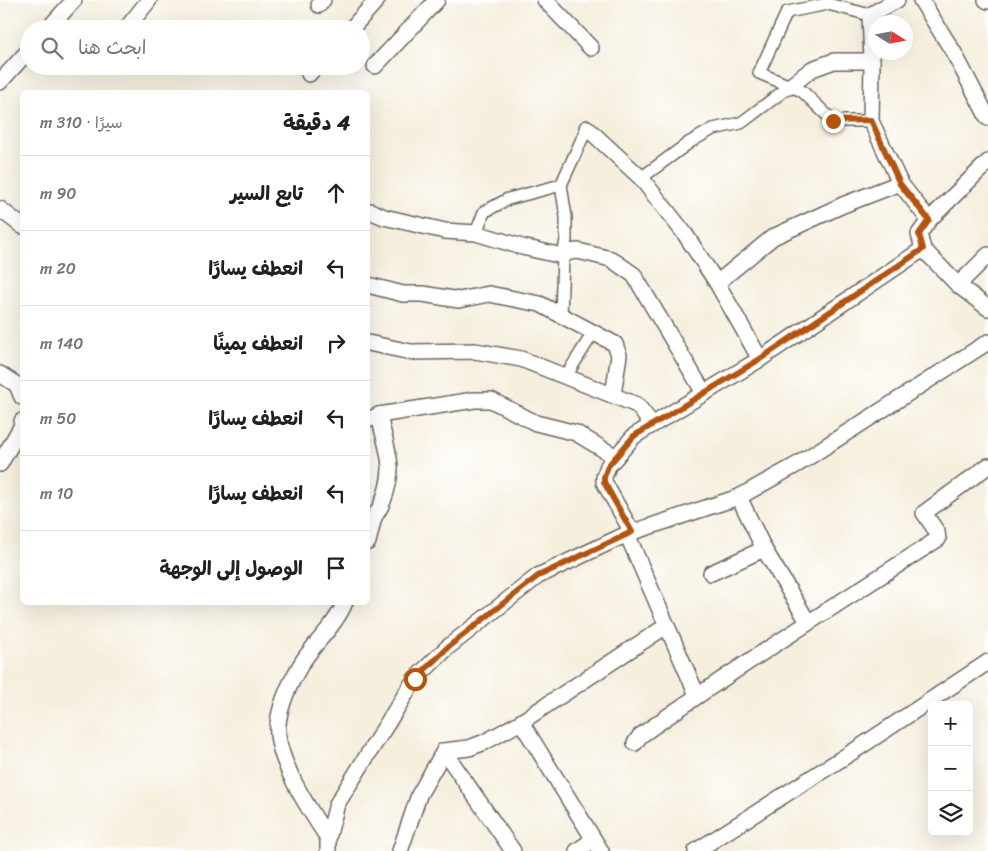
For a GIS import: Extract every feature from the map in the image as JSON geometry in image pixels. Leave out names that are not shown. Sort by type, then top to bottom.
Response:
[{"type":"street","points":[[59,20],[74,0]]},
{"type":"street","points":[[133,20],[149,0]]},
{"type":"street","points":[[359,20],[377,0]]},
{"type":"street","points":[[375,66],[437,0]]},
{"type":"street","points":[[545,0],[591,48]]},
{"type":"street","points":[[871,120],[833,121],[802,92],[759,73],[787,12],[828,4],[870,15],[897,0]]},
{"type":"street","points":[[921,0],[954,53],[988,118]]},
{"type":"street","points":[[0,82],[20,60]]},
{"type":"street","points":[[641,178],[690,142],[712,129],[740,123],[812,69],[834,61],[872,61],[871,120],[900,184],[929,220]]},
{"type":"street","points":[[561,316],[566,217],[561,185],[587,128],[641,178],[685,234],[717,283],[760,359]]},
{"type":"street","points":[[988,162],[929,220],[919,234],[923,249],[958,285],[988,308]]},
{"type":"street","points":[[717,283],[774,238],[843,205],[900,184]]},
{"type":"street","points":[[476,232],[484,212],[500,203],[508,199],[561,185]]},
{"type":"street","points":[[0,209],[20,224]]},
{"type":"street","points":[[370,211],[384,217],[445,231],[476,232],[522,247],[563,256],[569,252],[578,251],[611,259],[634,275],[704,393]]},
{"type":"street","points":[[697,696],[666,626],[629,533],[604,482],[605,472],[634,436],[760,359],[923,249]]},
{"type":"street","points":[[958,285],[988,254]]},
{"type":"street","points":[[370,286],[403,294],[423,294],[459,300],[489,294],[540,304],[615,344],[619,355],[613,395]]},
{"type":"street","points":[[566,376],[593,333]]},
{"type":"street","points":[[328,844],[336,804],[415,679],[448,647],[538,576],[629,533],[739,497],[798,464],[988,342]]},
{"type":"street","points":[[370,343],[411,352],[475,350],[521,359],[637,405],[652,424]]},
{"type":"street","points":[[0,374],[17,385],[20,392]]},
{"type":"street","points":[[371,520],[380,507],[390,469],[373,418],[474,400],[491,400],[536,422],[576,433],[616,457]]},
{"type":"street","points":[[0,464],[20,429]]},
{"type":"street","points":[[635,743],[640,736],[697,696],[938,539],[937,532],[924,513],[988,466]]},
{"type":"street","points":[[739,497],[764,549],[808,622]]},
{"type":"street","points":[[710,573],[764,549]]},
{"type":"street","points":[[328,844],[293,779],[280,747],[278,726],[284,700],[303,661],[328,630],[343,605]]},
{"type":"street","points":[[444,751],[469,748],[485,742],[521,722],[666,626]]},
{"type":"street","points":[[696,851],[860,747],[988,662]]},
{"type":"street","points":[[521,722],[597,846],[577,851]]},
{"type":"street","points":[[400,851],[419,795],[444,751]]},
{"type":"street","points":[[444,751],[513,851]]},
{"type":"route","points":[[415,679],[448,647],[538,576],[632,532],[604,482],[604,477],[608,466],[634,436],[760,359],[923,249],[919,234],[929,220],[900,184],[871,120],[833,121]]}]
